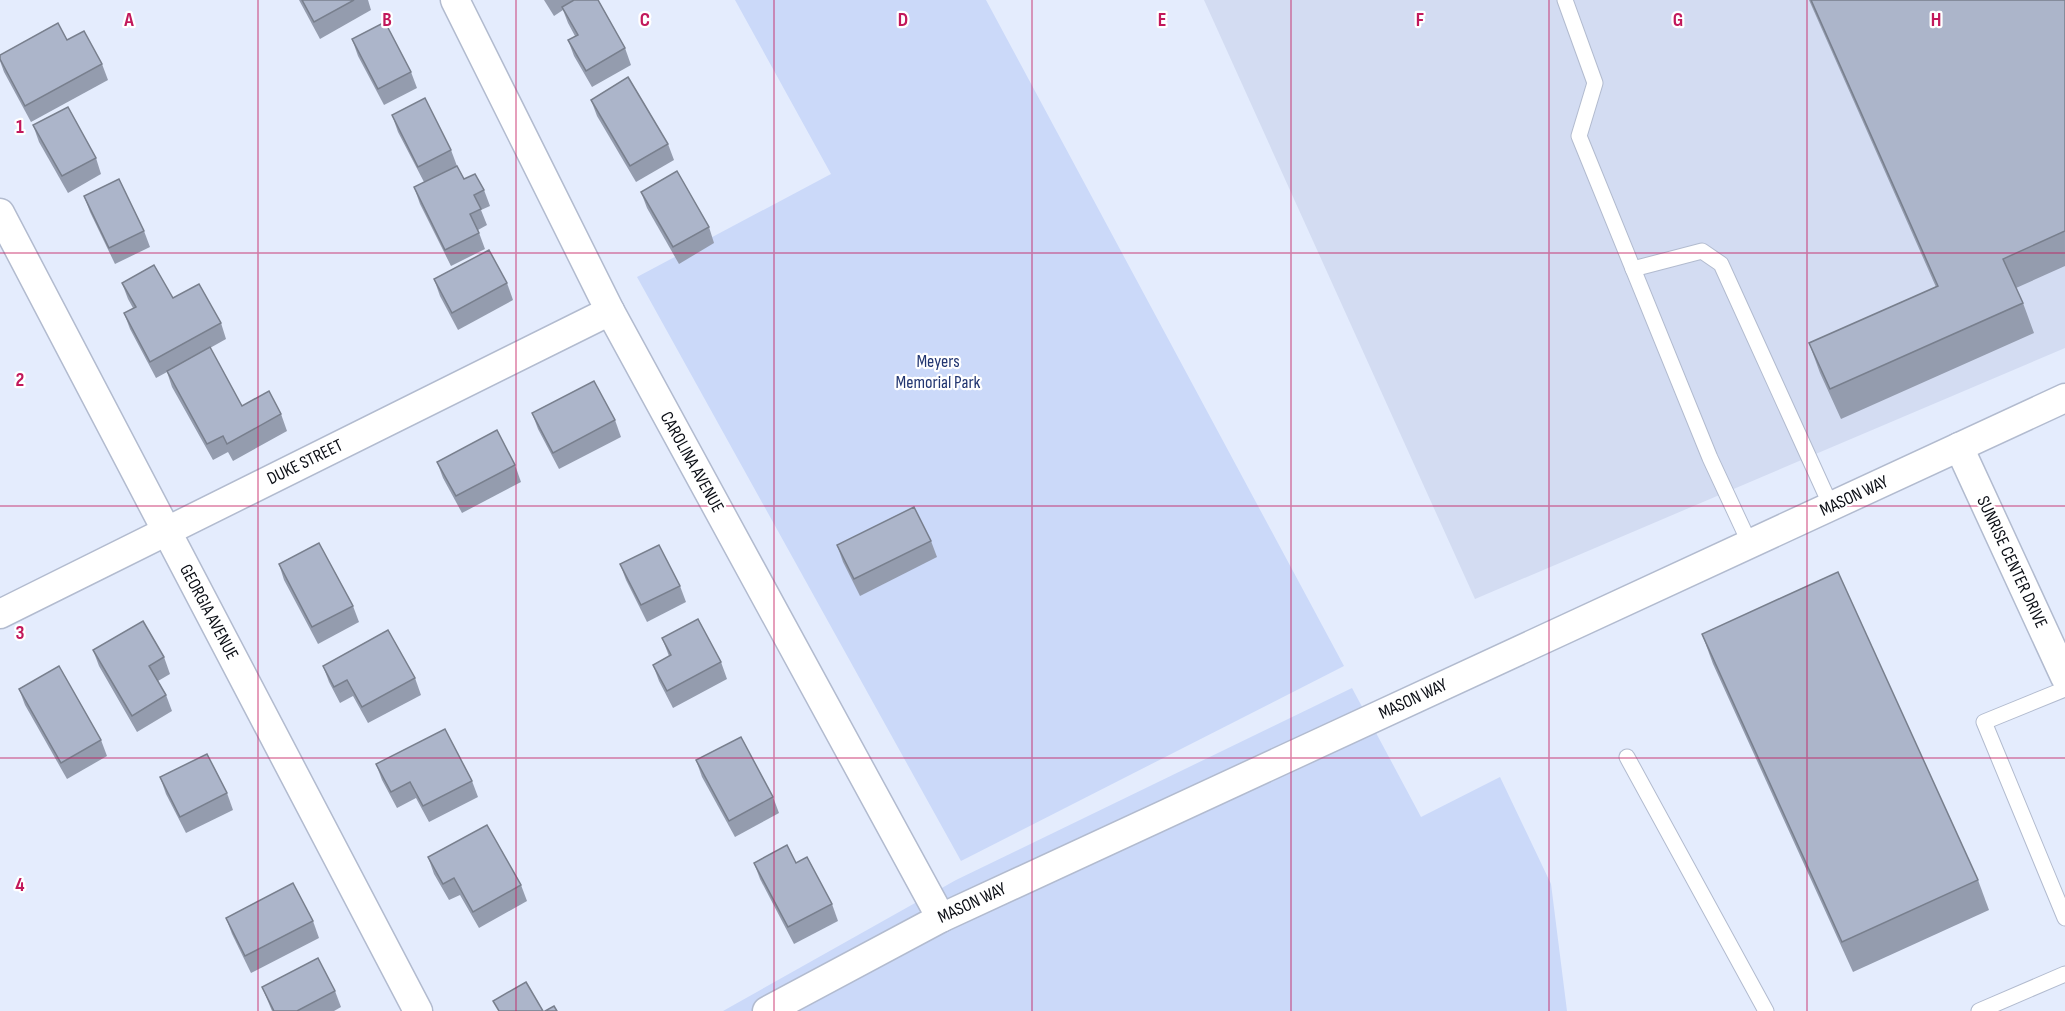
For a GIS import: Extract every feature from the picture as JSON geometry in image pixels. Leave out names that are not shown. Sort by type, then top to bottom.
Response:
[{"type":"street","name":"CAROLINA AVENUE","points":[[455,0],[610,311],[941,918]]},
{"type":"street","name":"GEORGIA AVENUE","points":[[0,213],[418,1011]]},
{"type":"street","name":"DUKE STREET","points":[[4,606],[166,532],[610,311]]},
{"type":"street","name":"MASON WAY","points":[[767,1011],[941,918],[2065,398]]},
{"type":"street","name":"SUNRISE CENTER DRIVE","points":[[1959,447],[2065,677]]},
{"type":"lane","points":[[1565,0],[1595,83],[1579,136],[1710,458],[1750,544]]},
{"type":"lane","points":[[1633,269],[1702,250],[1720,264],[1831,506]]},
{"type":"lane","points":[[2065,689],[1984,722],[2065,918]]},
{"type":"lane","points":[[1627,757],[1766,1011]]},
{"type":"lane","points":[[1979,1011],[2065,974]]},
{"type":"shaded area","points":[[1204,0],[2065,0],[2065,348],[1475,599]]},
{"type":"green space","name":"Meyers Memorial Park","points":[[735,0],[986,0],[1344,666],[961,861],[637,277],[831,174]]},
{"type":"green space","points":[[1352,688],[1421,817],[1500,777],[1551,884],[1567,1011],[723,1011],[956,880]]},
{"type":"building","points":[[302,0],[354,0],[314,22]]},
{"type":"building","points":[[574,0],[598,0],[625,48],[586,71],[568,40],[578,35],[562,7]]},
{"type":"building","points":[[1811,0],[2065,0],[2065,231],[2003,259],[2023,303],[1830,389],[1809,343],[1938,286]]},
{"type":"building","points":[[385,22],[411,72],[378,89],[352,39]]},
{"type":"building","points":[[58,23],[67,40],[84,31],[102,64],[25,106],[0,55]]},
{"type":"building","points":[[628,77],[668,144],[630,166],[591,100]]},
{"type":"building","points":[[425,98],[451,150],[418,167],[392,115]]},
{"type":"building","points":[[68,107],[96,158],[62,176],[33,125]]},
{"type":"building","points":[[457,166],[464,179],[475,174],[484,190],[474,195],[481,209],[470,214],[479,233],[445,250],[414,187]]},
{"type":"building","points":[[677,171],[709,227],[673,247],[641,192]]},
{"type":"building","points":[[119,179],[144,231],[109,248],[84,196]]},
{"type":"building","points":[[489,250],[507,283],[452,313],[434,279]]},
{"type":"building","points":[[154,265],[173,298],[199,284],[221,323],[150,362],[124,313],[136,307],[122,283]]},
{"type":"building","points":[[210,347],[242,406],[269,391],[281,414],[227,444],[223,436],[207,444],[167,371]]},
{"type":"building","points":[[594,381],[615,420],[553,453],[532,413]]},
{"type":"building","points":[[497,430],[515,465],[456,496],[437,462]]},
{"type":"building","points":[[914,507],[931,541],[854,579],[837,545]]},
{"type":"building","points":[[319,543],[353,606],[312,627],[279,564]]},
{"type":"building","points":[[659,545],[680,586],[641,605],[620,564]]},
{"type":"building","points":[[1838,572],[1978,880],[1842,942],[1702,634]]},
{"type":"building","points":[[698,619],[721,662],[667,691],[653,665],[671,655],[662,638]]},
{"type":"building","points":[[143,621],[164,657],[149,666],[166,695],[132,716],[93,650]]},
{"type":"building","points":[[388,630],[415,678],[362,707],[347,680],[334,687],[323,666]]},
{"type":"building","points":[[59,666],[101,740],[61,763],[19,689]]},
{"type":"building","points":[[445,729],[472,781],[423,806],[410,782],[391,792],[376,764]]},
{"type":"building","points":[[741,737],[773,797],[729,821],[696,760]]},
{"type":"building","points":[[207,754],[227,793],[180,817],[160,777]]},
{"type":"building","points":[[487,825],[521,885],[473,912],[454,878],[443,884],[428,857]]},
{"type":"building","points":[[787,845],[796,863],[807,857],[832,904],[788,927],[754,863]]},
{"type":"building","points":[[293,883],[313,921],[245,956],[226,918]]},
{"type":"building","points":[[318,958],[335,991],[297,1011],[274,1011],[262,987]]},
{"type":"building","points":[[526,982],[543,1011],[499,1011],[493,1001]]},
{"type":"building","points":[[554,1006],[557,1011],[545,1011]]}]
